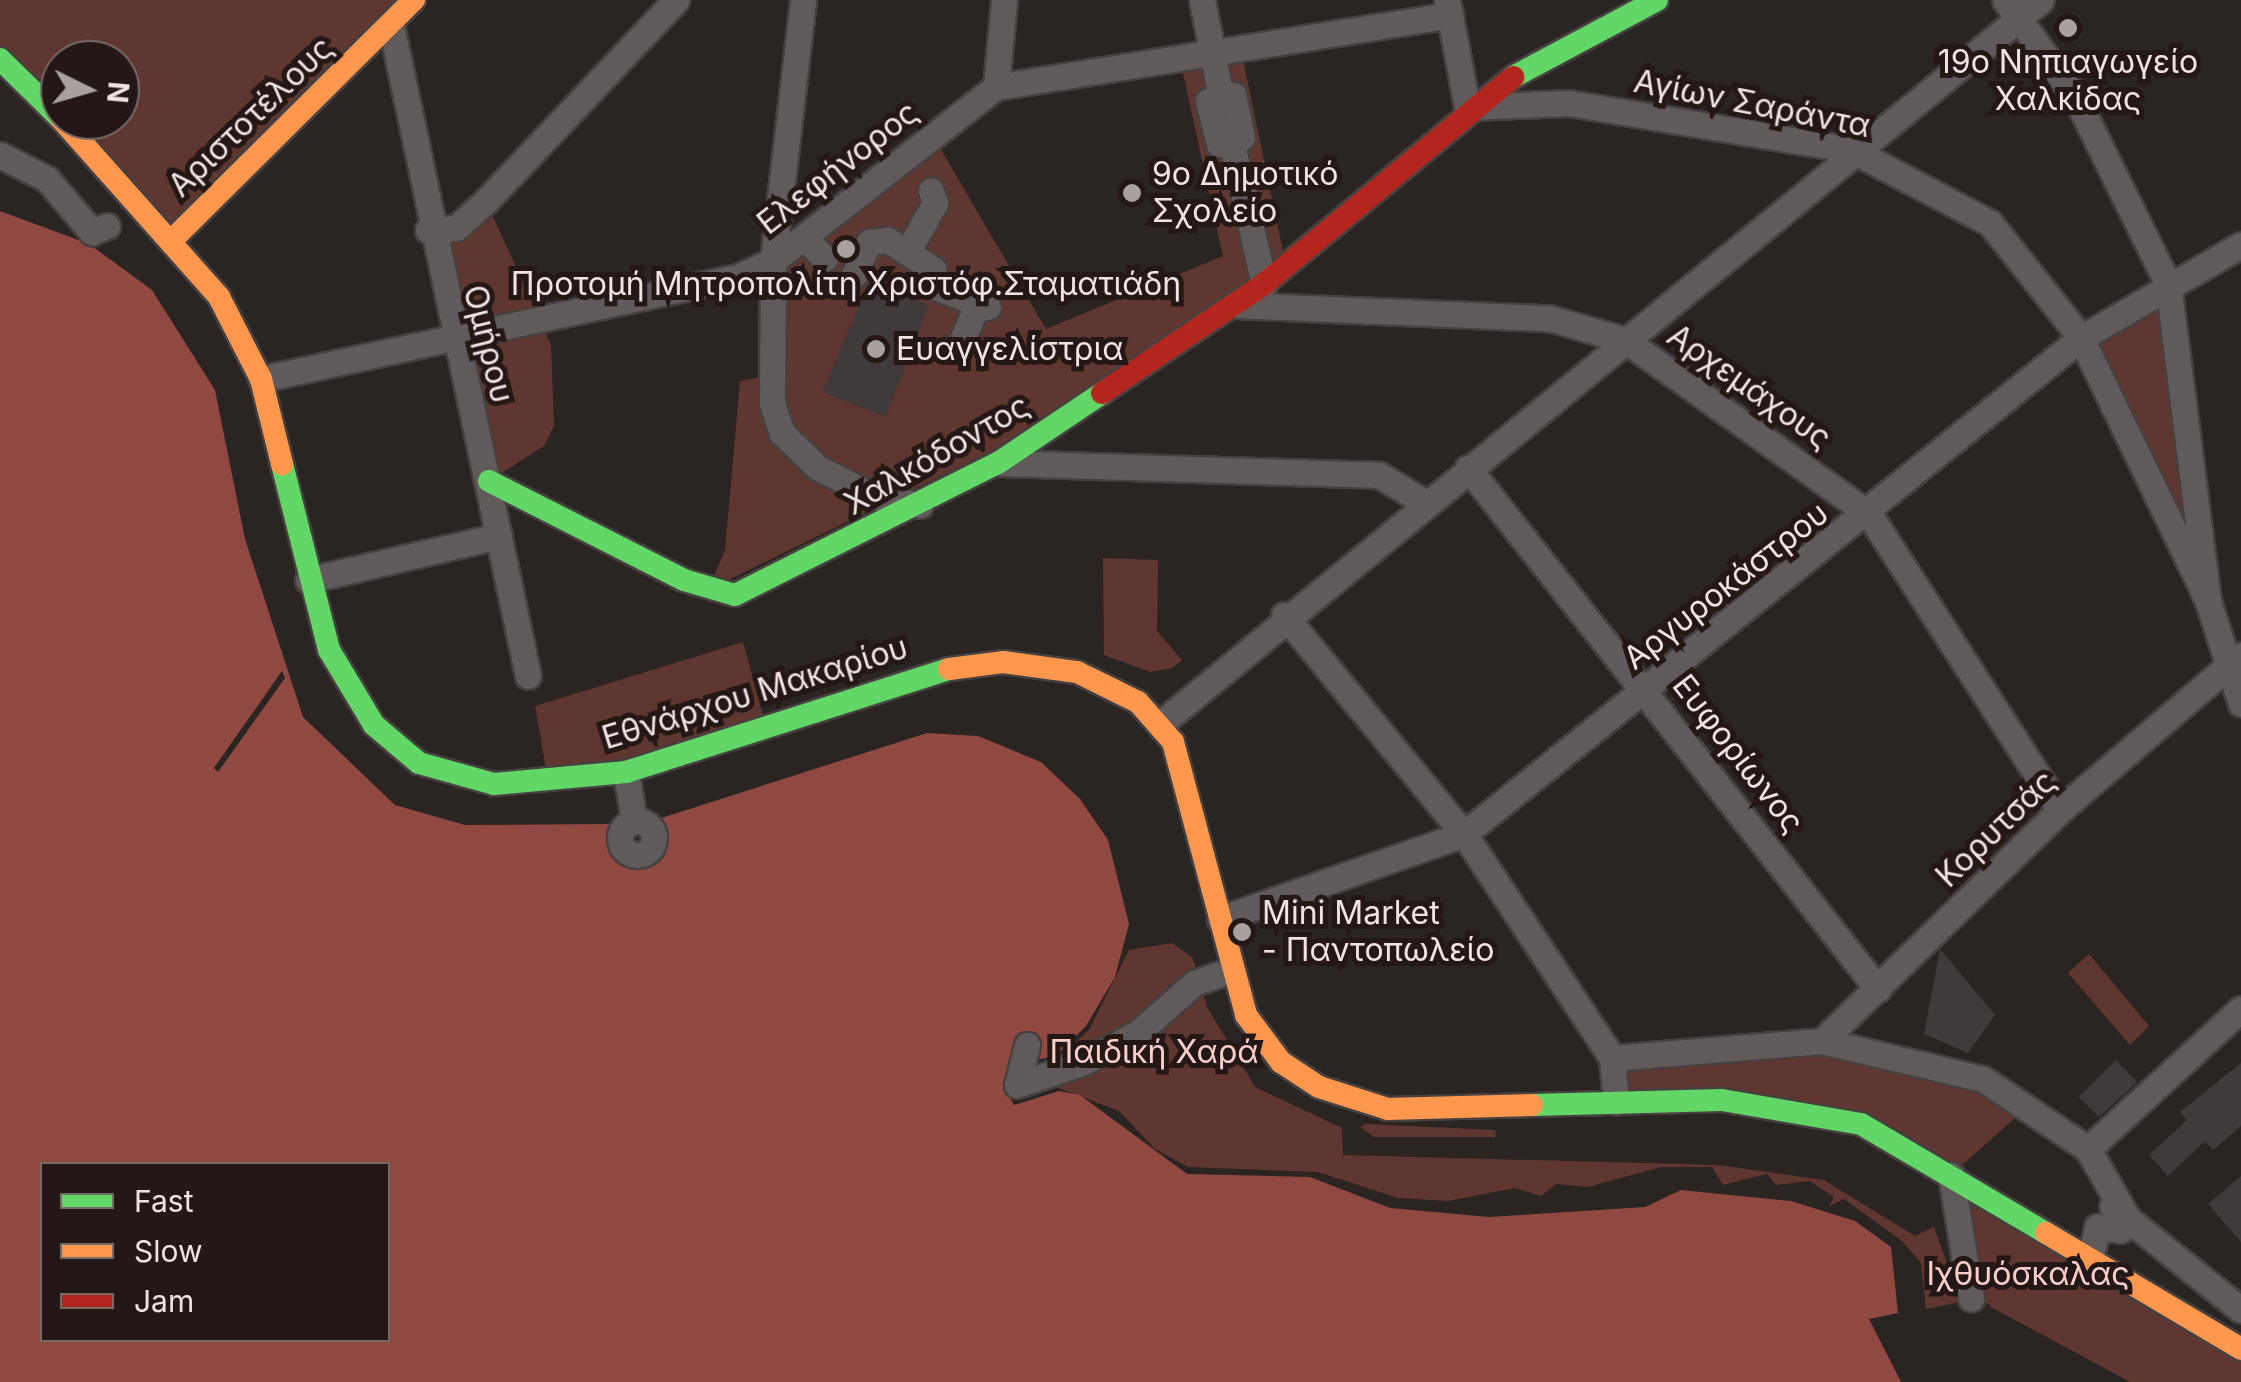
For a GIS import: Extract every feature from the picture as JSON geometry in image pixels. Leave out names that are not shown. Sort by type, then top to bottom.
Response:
[{"type":"street","name":"Αριστοτέλους","points":[[175,237],[414,0]]},
{"type":"street","points":[[428,230],[456,228],[486,201],[676,0]]},
{"type":"street","points":[[803,0],[772,261],[768,354],[782,433],[842,482],[920,505]]},
{"type":"street","points":[[996,87],[1004,0]]},
{"type":"street","points":[[1202,0],[1222,98],[1233,96],[1242,137],[1231,140],[1264,284]]},
{"type":"street","name":"Χαλκόδοντος","points":[[489,481],[684,580],[735,596],[998,463],[1264,284],[1467,107],[1564,43],[1657,0]]},
{"type":"street","points":[[2241,704],[2232,662],[2208,602],[2168,284],[2132,196],[2022,6],[1626,340],[1284,616],[1160,724],[1190,783],[1232,970],[1254,1032],[1296,1074],[1363,1105],[1415,1109],[1616,1102],[1787,1106],[1861,1124],[2091,1256],[2241,1349]]},
{"type":"street","points":[[1449,8],[1467,107]]},
{"type":"street","name":"Ελεφήνορος","points":[[262,379],[738,277],[919,176],[996,87],[1449,8]]},
{"type":"street","name":"Ομήρου","points":[[391,26],[428,230],[489,481],[528,676]]},
{"type":"street","name":"Εθνάρχου Μακαρίου","points":[[0,58],[40,98]]},
{"type":"street","name":"Αγίων Σαράντα","points":[[1467,107],[1569,103],[1852,150],[1990,224],[2081,338],[2208,602]]},
{"type":"street","name":"Εθνάρχου Μακαρίου","points":[[81,140],[175,237],[262,379],[308,580],[347,686],[419,762],[494,784],[626,772],[979,663],[1078,672],[1160,724]]},
{"type":"street","points":[[0,154],[47,179],[92,232],[111,230],[147,209]]},
{"type":"street","points":[[919,176],[935,203],[906,260],[933,270],[927,284],[983,305],[958,347]]},
{"type":"street","points":[[804,237],[824,259]]},
{"type":"street","points":[[854,275],[869,242],[910,247]]},
{"type":"street","name":"Αργυροκάστρου","points":[[1220,919],[1464,834],[1869,514],[2081,338],[2241,245]]},
{"type":"street","name":"Αρχεμάχους","points":[[1234,305],[1549,318],[1626,340],[1869,514],[2060,810]]},
{"type":"street","points":[[998,463],[1379,475],[1424,502]]},
{"type":"street","name":"Ευφορίωνος","points":[[1468,468],[1648,688],[1878,988]]},
{"type":"street","points":[[308,580],[498,536]]},
{"type":"street","points":[[1284,616],[1464,834],[1612,1058],[1616,1102]]},
{"type":"street","name":"Κορυτσάς","points":[[1612,1058],[1797,1048],[1822,1041],[2060,810],[2232,662]]},
{"type":"street","points":[[626,772],[634,821]]},
{"type":"street","points":[[1027,1045],[1017,1086],[1084,1062],[1139,1032],[1194,984],[1232,970]]},
{"type":"street","points":[[2088,1149],[2241,1009]]},
{"type":"street","points":[[1822,1041],[1984,1079],[2088,1149],[2128,1219],[2241,1310]]},
{"type":"street","points":[[1951,1174],[1971,1298]]},
{"type":"street","points":[[2091,1256],[2098,1227],[2120,1230],[2110,1213],[2115,1196]]},
{"type":"green space","points":[[0,0],[415,0],[175,237],[81,140],[140,140],[140,40],[40,40],[40,98],[0,59]]},
{"type":"green space","points":[[1240,45],[1286,266],[1087,404],[708,590],[725,550],[740,381],[770,375],[773,261],[933,136],[1046,329],[1223,256],[1179,55]]},
{"type":"green space","points":[[486,201],[551,345],[554,426],[544,446],[489,481],[428,230]]},
{"type":"green space","points":[[2168,284],[2208,601],[2081,338]]},
{"type":"green space","points":[[1103,558],[1158,560],[1157,631],[1182,660],[1172,668],[1150,672],[1104,655]]},
{"type":"green space","points":[[743,642],[766,726],[548,780],[535,706]]},
{"type":"green space","name":"Παιδική Χαρά","points":[[1172,943],[1193,958],[1207,1007],[1255,1087],[1342,1128],[1343,1155],[1718,1165],[1824,1180],[1915,1236],[1934,1227],[1961,1302],[1926,1309],[1921,1263],[1902,1241],[1844,1199],[1829,1206],[1834,1197],[1810,1181],[1776,1185],[1767,1174],[1723,1185],[1712,1167],[1661,1167],[1588,1187],[1556,1184],[1541,1196],[1515,1188],[1448,1201],[1398,1198],[1318,1172],[1188,1167],[1155,1149],[1119,1111],[1056,1087],[1052,1062],[1089,1030],[1129,950]]},
{"type":"green space","points":[[2089,954],[2149,1026],[2130,1045],[2068,973]]},
{"type":"green space","name":"Ιχθυόσκαλας","points":[[1797,1048],[1983,1079],[2024,1110],[1952,1174],[2241,1349],[2241,1382],[2130,1382],[1991,1307],[1969,1284],[1951,1175],[1861,1124],[1616,1102],[1612,1058]]},
{"type":"green space","points":[[1366,1124],[1496,1130],[1495,1137],[1374,1137],[1360,1127]]},
{"type":"shaded area","points":[[0,211],[89,244],[152,290],[215,390],[245,539],[303,717],[395,805],[465,825],[612,824],[617,852],[638,863],[657,848],[655,820],[927,733],[978,736],[1041,762],[1080,799],[1108,840],[1129,924],[1115,977],[1086,1026],[1056,1056],[1030,1061],[1026,1040],[1003,1086],[1014,1105],[1059,1091],[1080,1095],[1187,1174],[1310,1177],[1390,1208],[1489,1217],[1645,1207],[1681,1190],[1791,1201],[1855,1221],[1891,1247],[1898,1313],[1869,1319],[1901,1382],[0,1382]]},
{"type":"pier","points":[[282,671],[285,678],[218,772],[214,768]]},
{"type":"building","name":"Ευαγγελίστρια","points":[[869,282],[929,305],[886,417],[822,392]]},
{"type":"building","points":[[1940,949],[1995,1015],[1968,1053],[1924,1034]]},
{"type":"building","points":[[2116,1060],[2137,1082],[2099,1117],[2079,1097]]},
{"type":"building","points":[[2241,1063],[2241,1126],[2213,1150],[2205,1141],[2168,1176],[2149,1155],[2187,1120],[2180,1112]]},
{"type":"building","points":[[2241,1176],[2241,1242],[2208,1204]]},
{"type":"traffic: fast","points":[[1513,77],[1657,0]]},
{"type":"traffic: fast","points":[[0,59],[40,98]]},
{"type":"traffic: fast","points":[[489,481],[684,580],[735,595],[998,463],[1102,393]]},
{"type":"traffic: fast","points":[[282,464],[329,650],[374,725],[419,763],[494,784],[626,772],[949,669]]},
{"type":"traffic: fast","points":[[1532,1105],[1722,1100],[1861,1124],[2046,1233]]},
{"type":"traffic: slow","points":[[175,237],[414,0]]},
{"type":"traffic: slow","points":[[80,140],[219,297],[261,379],[282,464]]},
{"type":"traffic: slow","points":[[949,669],[1003,662],[1077,672],[1138,702],[1173,742],[1246,1015],[1281,1062],[1319,1087],[1388,1109],[1532,1105]]},
{"type":"traffic: slow","points":[[2046,1233],[2241,1349]]},
{"type":"traffic: jam","points":[[1102,393],[1264,284],[1513,77]]},
{"type":"place","name":"19ο Νηπιαγωγείο Χαλκίδας","points":[[2068,28]]},
{"type":"place","name":"9ο Δημοτικό Σχολείο","points":[[1132,193]]},
{"type":"place","name":"Προτομή Μητροπολίτη Χριστόφ.Σταματιάδη","points":[[846,249]]},
{"type":"place","name":"Ευαγγελίστρια","points":[[876,349]]},
{"type":"place","name":"Mini Market - Παντοπωλείο","points":[[1242,932]]}]
